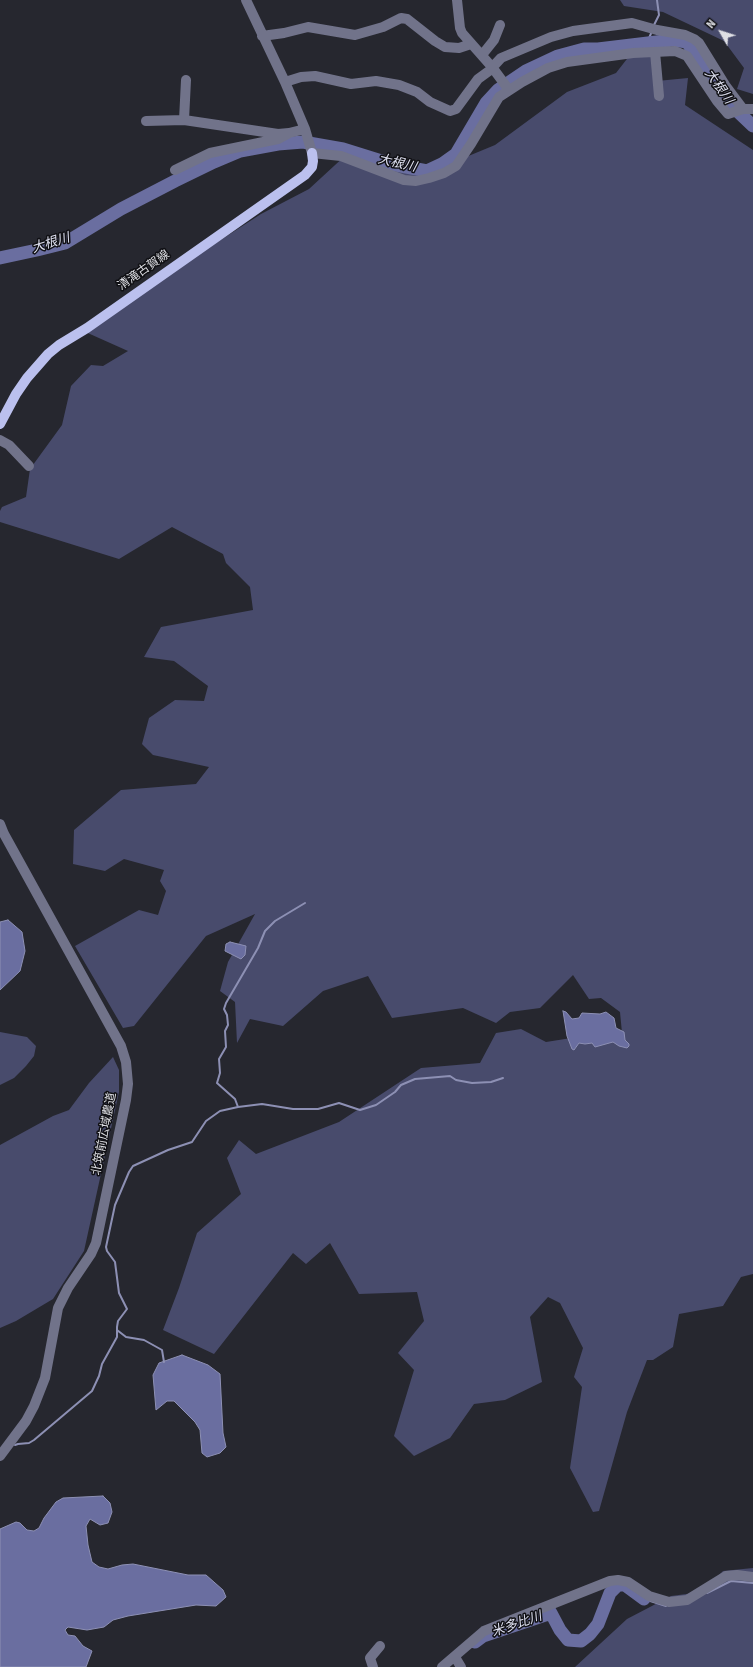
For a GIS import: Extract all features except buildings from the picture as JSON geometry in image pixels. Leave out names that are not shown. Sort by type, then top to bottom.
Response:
[{"type":"main road","name":"清滝古賀線","points":[[0,424],[23,384],[48,354],[306,175],[312,167],[312,153]]},
{"type":"street","points":[[246,0],[285,82],[305,129],[312,153],[341,156],[404,180],[416,181],[430,178],[444,173],[456,166],[500,97],[509,90],[548,68],[567,62],[603,56],[675,51],[687,56],[716,101],[728,114],[748,109],[725,84],[699,44],[694,39],[685,35],[657,30],[632,23],[574,31],[551,37],[500,58],[489,71],[478,79],[456,109],[450,111],[430,102],[417,92],[399,85],[376,81],[351,84],[315,76],[301,77],[285,82]]},
{"type":"street","points":[[457,0],[460,28],[470,44],[482,55],[509,90]]},
{"type":"street","points":[[262,36],[284,33],[308,27],[355,35],[383,27],[401,18],[407,19],[445,47],[459,48],[470,44]]},
{"type":"street","points":[[482,55],[494,40],[500,25]]},
{"type":"street","points":[[655,52],[659,96]]},
{"type":"street","points":[[184,120],[186,80]]},
{"type":"street","points":[[146,121],[184,120],[278,134],[305,129]]},
{"type":"street","points":[[175,170],[210,153],[278,139],[289,132]]},
{"type":"street","points":[[0,440],[9,445],[29,466]]},
{"type":"street","name":"北筑前広域農道","points":[[0,824],[4,834],[121,1046],[126,1062],[128,1084],[96,1243],[91,1254],[68,1288],[58,1308],[45,1378],[34,1406],[26,1421],[0,1456]]},
{"type":"street","points":[[442,1667],[484,1632],[610,1581],[618,1580],[628,1582],[649,1596],[669,1602],[687,1600],[726,1576],[737,1575],[753,1578]]},
{"type":"street","points":[[373,1667],[370,1658],[380,1646]]},
{"type":"street","points":[[455,1657],[461,1667]]},
{"type":"shaded area","points":[[620,0],[753,0],[753,94],[737,89],[744,68],[724,41],[663,12],[624,6]]},
{"type":"shaded area","points":[[637,46],[657,47],[657,81],[688,78],[685,105],[753,150],[753,1274],[741,1277],[723,1306],[679,1314],[673,1347],[653,1360],[647,1360],[627,1412],[599,1511],[593,1512],[570,1468],[582,1387],[574,1377],[583,1348],[560,1303],[548,1297],[530,1317],[542,1382],[505,1400],[474,1404],[450,1438],[414,1456],[394,1436],[414,1370],[398,1353],[424,1321],[417,1292],[359,1294],[330,1243],[306,1264],[293,1253],[214,1354],[163,1330],[179,1288],[197,1233],[241,1194],[227,1158],[239,1140],[256,1154],[339,1122],[421,1068],[480,1063],[496,1033],[521,1029],[546,1042],[603,1033],[622,1033],[620,1012],[601,998],[589,999],[573,975],[540,1008],[510,1012],[496,1023],[463,1008],[392,1018],[368,976],[323,991],[283,1026],[250,1019],[237,1043],[235,1002],[220,991],[228,962],[255,914],[206,936],[134,1026],[123,1028],[75,946],[139,910],[158,915],[166,891],[160,881],[164,870],[124,859],[105,871],[73,864],[74,830],[121,790],[196,784],[209,767],[153,755],[142,744],[149,718],[175,700],[204,701],[208,686],[174,661],[144,657],[161,627],[253,610],[250,587],[226,563],[223,554],[172,527],[119,559],[0,522],[0,511],[2,507],[26,497],[30,469],[62,425],[71,386],[91,365],[103,366],[128,351],[81,330],[261,214],[309,189],[347,154],[420,176],[495,145],[567,92],[616,73]]},
{"type":"shaded area","points":[[8,920],[22,932],[25,951],[20,971],[0,990],[0,922]]},
{"type":"shaded area","points":[[230,942],[246,946],[245,955],[241,959],[225,951],[226,944]]},
{"type":"shaded area","points":[[563,1011],[566,1012],[572,1019],[579,1018],[582,1013],[600,1014],[606,1012],[614,1018],[616,1028],[624,1032],[625,1040],[629,1046],[627,1048],[619,1046],[613,1042],[595,1047],[592,1043],[579,1043],[574,1050],[572,1049],[567,1036]]},
{"type":"shaded area","points":[[0,1032],[27,1037],[36,1046],[34,1056],[26,1066],[14,1078],[0,1085]]},
{"type":"shaded area","points":[[113,1057],[119,1070],[119,1092],[84,1251],[53,1299],[16,1321],[0,1328],[0,1145],[53,1116],[69,1110],[89,1083]]},
{"type":"shaded area","points":[[182,1355],[208,1365],[220,1374],[223,1433],[226,1447],[220,1453],[207,1457],[202,1453],[200,1430],[195,1422],[174,1401],[167,1401],[156,1410],[153,1375],[159,1363]]},
{"type":"shaded area","points":[[103,1496],[110,1503],[112,1512],[108,1523],[100,1525],[90,1519],[86,1526],[92,1562],[99,1567],[108,1569],[133,1564],[188,1575],[206,1575],[223,1590],[226,1597],[216,1606],[196,1605],[128,1616],[113,1620],[104,1627],[87,1630],[68,1627],[65,1630],[68,1635],[75,1636],[83,1646],[92,1651],[86,1667],[0,1667],[0,1529],[16,1522],[20,1523],[27,1530],[34,1531],[39,1528],[44,1518],[56,1502],[63,1498]]},
{"type":"shaded area","points":[[753,1568],[753,1667],[575,1667],[627,1619],[671,1596],[702,1592],[723,1571]]},
{"type":"waterway","points":[[654,25],[659,15],[657,0]]},
{"type":"waterway","points":[[647,43],[652,31]]},
{"type":"waterway","name":"大根川","points":[[0,258],[65,243],[121,209],[175,181],[240,151],[278,144],[303,142],[343,149],[391,164],[427,171],[442,164],[456,154],[486,103],[498,90],[526,71],[558,56],[584,49],[598,49],[673,40],[687,42],[713,82],[733,107],[753,126]]},
{"type":"waterway","points":[[238,1107],[235,1099],[217,1083],[220,1073],[219,1059],[226,1047],[225,1031],[228,1025],[227,1015],[224,1009],[258,948],[265,931],[275,921],[305,903]]},
{"type":"waterway","points":[[15,1445],[29,1443],[34,1440],[92,1391],[99,1376],[102,1364],[117,1337],[118,1321],[127,1309],[119,1293],[115,1262],[107,1251],[106,1247],[115,1205],[133,1166],[168,1150],[192,1142],[206,1121],[220,1111],[262,1104],[293,1109],[318,1109],[339,1103],[360,1110],[376,1105],[395,1092],[401,1085],[415,1079],[450,1076],[456,1080],[472,1083],[491,1082],[503,1078]]},
{"type":"waterway","points":[[117,1330],[126,1337],[144,1340],[162,1350],[164,1362]]},
{"type":"waterway","points":[[707,1593],[731,1581],[753,1583]]},
{"type":"waterway","name":"米多比川","points":[[475,1642],[483,1636],[551,1613],[560,1630],[568,1640],[581,1641],[590,1634],[598,1624],[610,1593],[618,1585],[625,1585],[644,1599]]},
{"type":"waterway","points":[[644,1599],[666,1606]]}]
